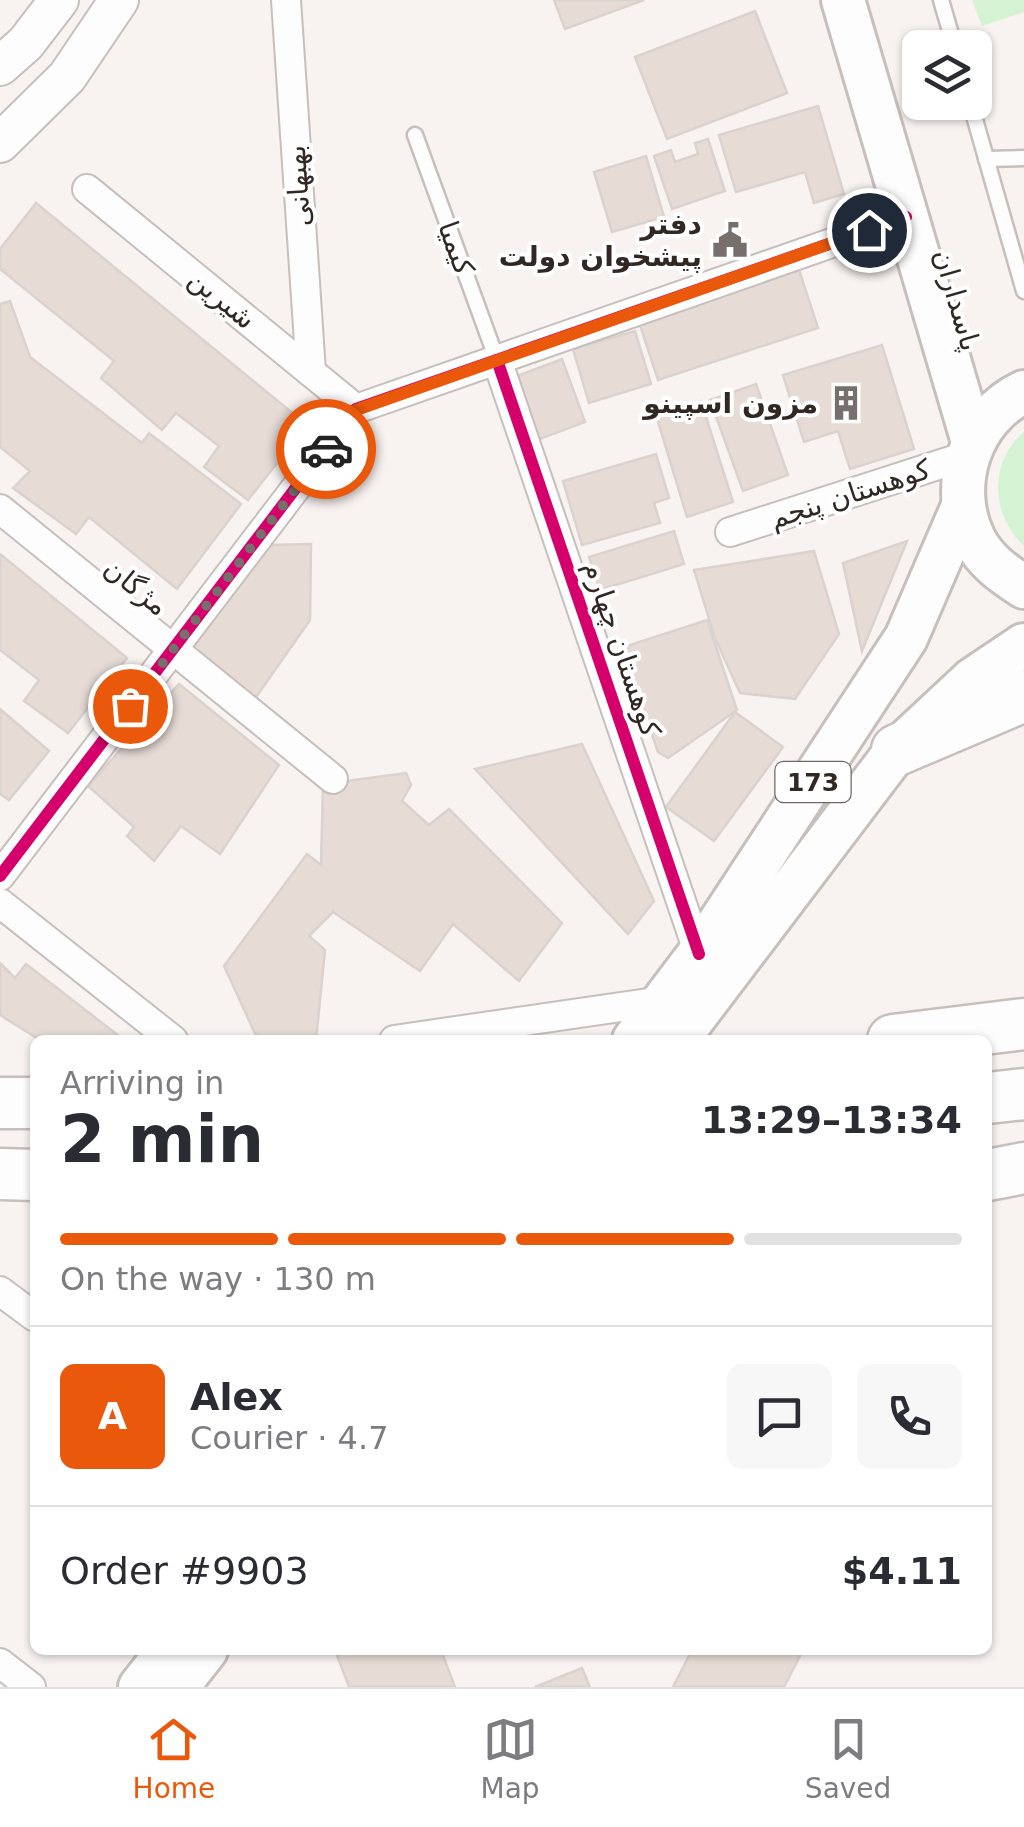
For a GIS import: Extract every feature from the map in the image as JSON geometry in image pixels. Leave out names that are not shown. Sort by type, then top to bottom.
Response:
[{"type":"highway","points":[[897,750],[1024,696]]},
{"type":"highway","points":[[988,1035],[1024,1016]]},
{"type":"highway","points":[[992,1035],[1024,1024]]},
{"type":"highway","points":[[992,1042],[1024,1046]]},
{"type":"highway","points":[[992,1098],[1024,1094]]},
{"type":"highway","points":[[0,1102],[30,1103]]},
{"type":"highway","points":[[992,1110],[1024,1106]]},
{"type":"highway","points":[[0,1113],[30,1113]]},
{"type":"highway","points":[[992,1140],[1024,1136]]},
{"type":"highway","points":[[992,1174],[1024,1168]]},
{"type":"highway","points":[[0,1174],[30,1175]]},
{"type":"highway","points":[[0,1183],[30,1184]]},
{"type":"main road","points":[[0,66],[26,43],[59,0]]},
{"type":"main road","points":[[0,144],[67,77],[119,0]]},
{"type":"main road","name":"پاسداران","points":[[843,0],[971,449]]},
{"type":"main road","points":[[1024,392],[992,414],[971,449],[963,474],[963,506],[974,540],[996,569],[1024,587]]},
{"type":"main road","name":"173","points":[[670,1020],[699,954],[906,638],[963,506]]},
{"type":"main road","name":"173","points":[[643,1035],[670,1020],[897,750],[972,680],[1024,644]]},
{"type":"main road","points":[[851,724],[897,750]]},
{"type":"main road","points":[[140,1687],[166,1655]]},
{"type":"main road","points":[[176,1687],[202,1655]]},
{"type":"street","name":"بهبهانی","points":[[286,0],[311,372]]},
{"type":"street","name":"شیرین","points":[[87,189],[356,410]]},
{"type":"street","points":[[0,876],[356,410],[906,217]]},
{"type":"street","name":"کوهستان چهارم","points":[[497,360],[699,954]]},
{"type":"street","name":"کوهستان پنجم","points":[[730,532],[971,449]]},
{"type":"street","name":"مژگان","points":[[0,509],[333,780]]},
{"type":"street","points":[[0,903],[167,1035]]},
{"type":"street","points":[[463,1035],[670,1020]]},
{"type":"street","points":[[0,1291],[30,1313]]},
{"type":"street","points":[[0,1663],[31,1687]]},
{"type":"lane","points":[[941,0],[950,30]]},
{"type":"lane","points":[[975,120],[1024,291]]},
{"type":"lane","name":"کیمیا","points":[[415,135],[497,360]]},
{"type":"lane","points":[[986,160],[1024,158]]},
{"type":"green space","points":[[972,0],[1024,0],[1024,12],[982,26]]},
{"type":"green space","points":[[1024,432],[1024,546],[1005,519],[998,489],[1004,458]]},
{"type":"building","points":[[554,0],[644,0],[565,29]]},
{"type":"building","points":[[755,11],[787,93],[667,139],[635,57]]},
{"type":"building","points":[[818,106],[844,194],[814,203],[805,172],[736,192],[719,135]]},
{"type":"building","points":[[708,139],[725,191],[672,209],[654,156],[671,150],[675,162],[698,154],[695,143]]},
{"type":"building","points":[[646,156],[664,217],[612,232],[594,172]]},
{"type":"building","points":[[36,203],[307,425],[248,500],[204,467],[219,446],[176,413],[162,430],[101,378],[114,361],[0,269],[0,249]]},
{"type":"building","points":[[799,270],[818,328],[658,380],[639,322]]},
{"type":"building","points":[[10,301],[30,357],[142,443],[149,433],[241,504],[177,589],[89,517],[76,534],[13,488],[30,471],[0,447],[0,304]]},
{"type":"building","points":[[635,331],[651,384],[589,403],[573,349]]},
{"type":"building","name":"مزون اسپینو","points":[[882,345],[914,449],[850,469],[838,431],[804,442],[783,375]]},
{"type":"building","points":[[562,359],[585,422],[532,442],[509,379]]},
{"type":"building","points":[[756,384],[788,475],[743,491],[710,400]]},
{"type":"building","points":[[701,401],[733,502],[687,517],[656,415]]},
{"type":"building","points":[[656,454],[669,498],[654,503],[660,523],[582,545],[563,481]]},
{"type":"building","points":[[674,531],[684,564],[600,590],[589,557]]},
{"type":"building","points":[[907,541],[862,651],[843,563]]},
{"type":"building","points":[[311,544],[310,620],[252,703],[188,650],[267,545]]},
{"type":"building","points":[[814,551],[839,634],[795,699],[740,693],[715,638],[694,570]]},
{"type":"building","points":[[0,554],[127,658],[68,733],[24,701],[39,680],[0,650]]},
{"type":"building","points":[[707,620],[737,710],[668,758],[658,752],[624,655],[630,645]]},
{"type":"building","points":[[179,684],[279,765],[220,854],[181,826],[154,861],[127,836],[134,827],[88,786]]},
{"type":"building","points":[[0,709],[49,751],[9,800],[0,794]]},
{"type":"building","points":[[735,712],[783,747],[714,841],[666,807]]},
{"type":"building","points":[[582,744],[654,901],[628,934],[475,769]]},
{"type":"building","points":[[406,773],[411,785],[402,801],[429,825],[449,809],[562,923],[519,981],[453,924],[420,971],[333,912],[309,936],[325,950],[316,1035],[256,1035],[224,966],[307,854],[321,865],[323,784]]},
{"type":"building","points":[[0,963],[15,978],[26,964],[118,1035],[32,1035],[0,1015]]},
{"type":"building","points":[[337,1655],[443,1655],[455,1687],[349,1687]]},
{"type":"building","points":[[689,1655],[800,1655],[784,1687],[673,1687]]},
{"type":"building","points":[[582,1668],[590,1687],[535,1687]]},
{"type":"cycle path","points":[[0,876],[356,409],[906,217]]},
{"type":"cycle path","points":[[497,360],[699,954]]},
{"type":"way so far","points":[[130,706],[326,449]]},
{"type":"place","name":"دفتر پیشخوان دولت","points":[[730,240]]},
{"type":"place","name":"مزون اسپینو","points":[[846,403]]},
{"type":"route","points":[[326,449],[356,410],[869,230]]}]
